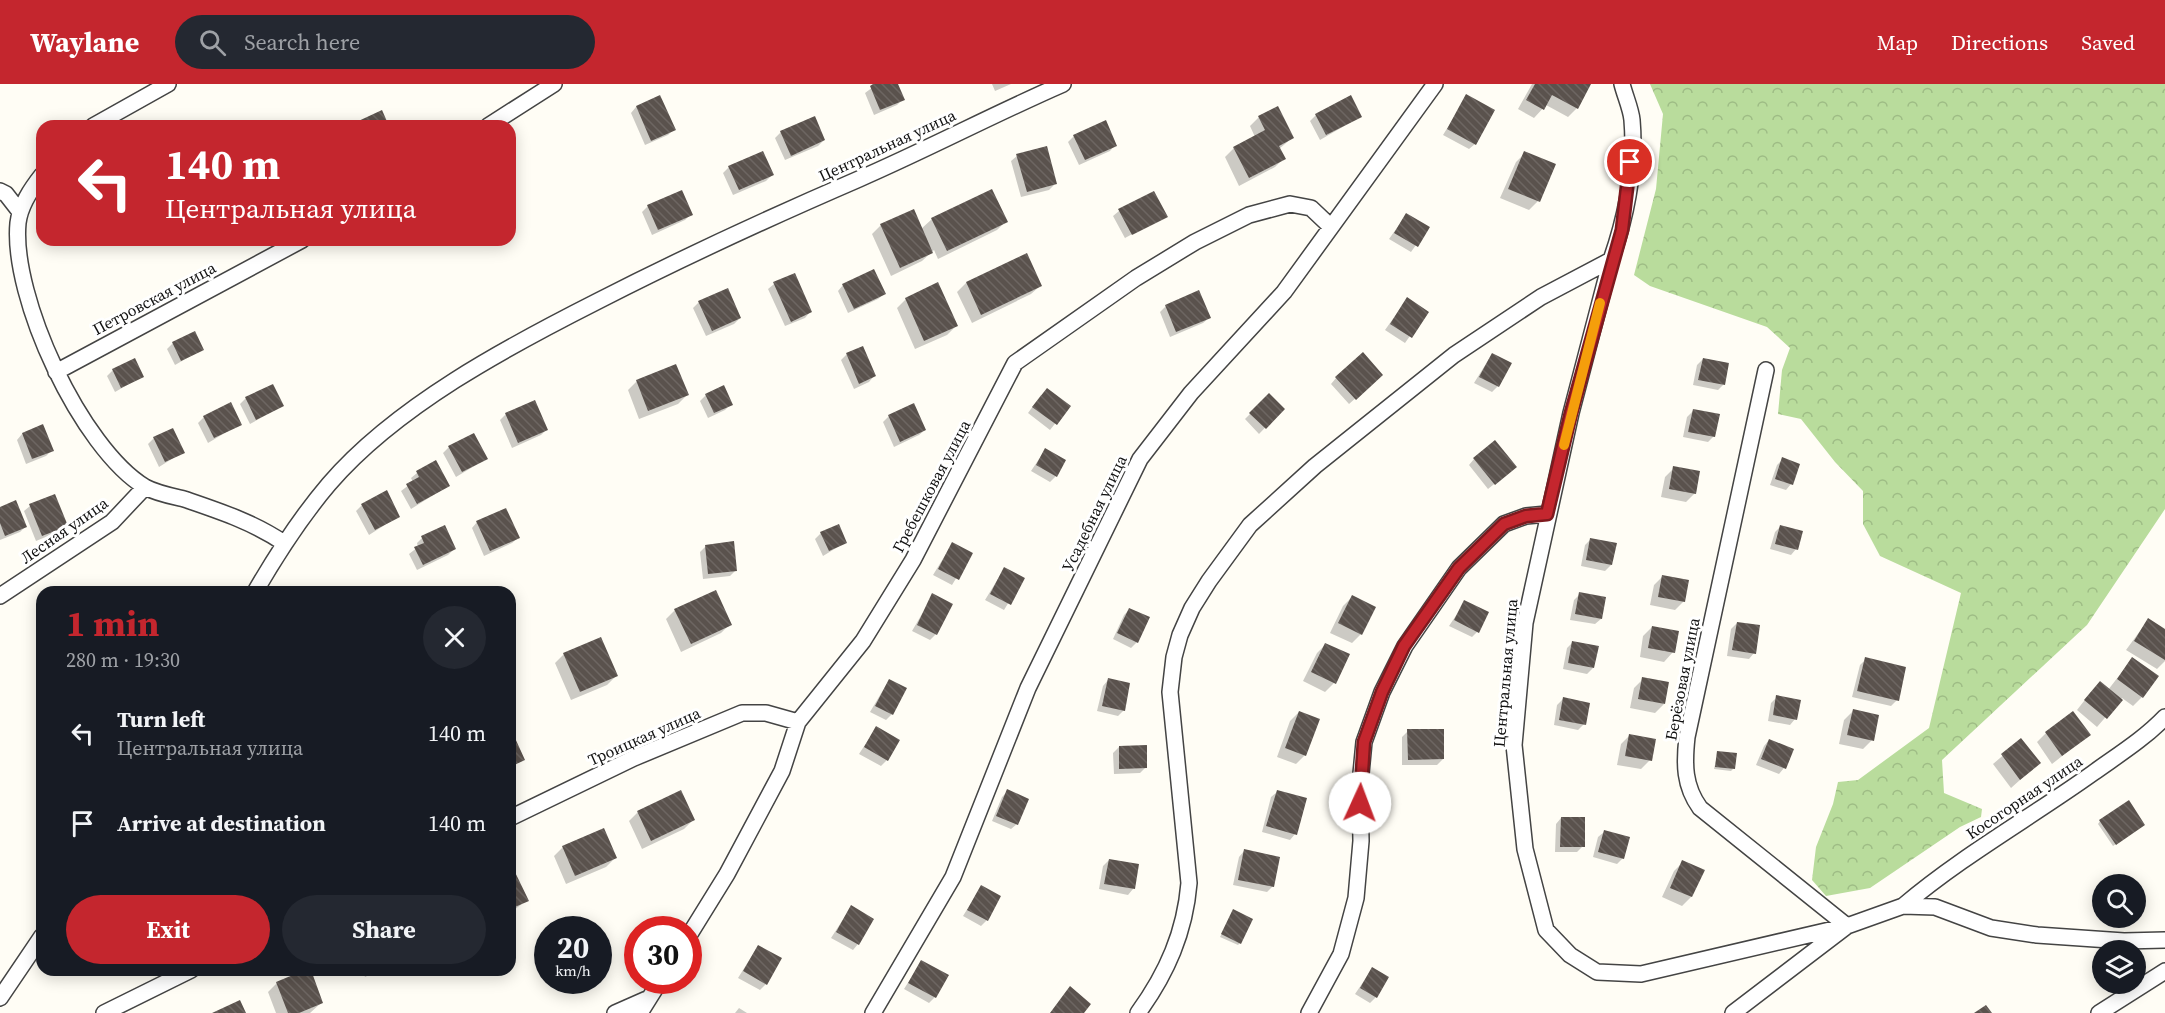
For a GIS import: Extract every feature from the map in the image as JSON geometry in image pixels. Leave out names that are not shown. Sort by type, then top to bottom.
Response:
[{"type":"street","points":[[104,120],[168,84]]},
{"type":"street","points":[[497,120],[554,84]]},
{"type":"street","name":"Центральная улица","points":[[259,586],[284,543],[330,483],[363,450],[439,391],[511,345],[726,237],[864,177],[1063,84]]},
{"type":"street","name":"Усадебная улица","points":[[873,1013],[953,877],[1028,688],[1140,459],[1198,385],[1284,292],[1435,84]]},
{"type":"street","name":"Центральная улица","points":[[1622,84],[1632,120],[1629,183],[1622,230],[1611,260],[1547,514],[1525,623],[1514,745],[1525,849],[1546,930],[1570,955],[1597,972],[1641,974],[1847,926],[1903,906]]},
{"type":"street","points":[[36,183],[20,212],[18,237],[23,287],[56,372],[80,415],[116,462],[145,487],[261,527],[284,543]]},
{"type":"street","points":[[0,191],[6,194],[20,212]]},
{"type":"street","name":"Гребешковая улица","points":[[701,916],[728,874],[782,771],[798,722],[863,641],[913,560],[1015,363],[1136,278],[1195,242],[1250,215],[1290,204],[1311,208],[1330,226]]},
{"type":"street","name":"Петровская улица","points":[[56,372],[291,246]]},
{"type":"street","points":[[1138,1013],[1155,990],[1173,954],[1186,915],[1189,884],[1170,692],[1174,657],[1180,635],[1192,608],[1250,525],[1333,451],[1454,355],[1540,297],[1611,260]]},
{"type":"street","name":"Берёзовая улица","points":[[1766,370],[1687,737],[1684,764],[1689,794],[1700,808],[1847,926]]},
{"type":"street","name":"Лесная улица","points":[[0,596],[112,522],[145,487]]},
{"type":"street","points":[[1309,1013],[1341,954],[1356,898],[1364,742],[1382,692],[1404,646],[1459,568],[1504,524],[1526,516],[1547,514]]},
{"type":"street","name":"Троицкая улица","points":[[516,815],[634,758],[742,713],[766,713],[798,722]]},
{"type":"street","name":"Косогорная улица","points":[[1903,906],[1942,873],[2052,802],[2149,734],[2165,717]]},
{"type":"street","points":[[1903,906],[1935,907],[1991,928],[2037,935],[2124,941],[2165,940]]},
{"type":"street","points":[[1733,1013],[1847,926]]},
{"type":"street","points":[[0,998],[36,945]]},
{"type":"street","points":[[2099,1013],[2165,971]]},
{"type":"street","points":[[104,1013],[179,976]]},
{"type":"street","points":[[640,1013],[652,994]]},
{"type":"street","points":[[615,1013],[649,998]]},
{"type":"green space","points":[[1650,84],[2165,84],[2165,509],[2087,625],[1942,760],[1944,793],[1982,809],[1981,817],[1960,827],[1870,888],[1826,896],[1812,880],[1816,847],[1833,804],[1838,782],[1858,780],[1929,728],[1961,593],[1880,556],[1863,524],[1863,491],[1835,462],[1801,419],[1778,414],[1782,370],[1790,348],[1767,327],[1650,286],[1634,275],[1656,189],[1663,114]]},
{"type":"building","points":[[898,84],[905,100],[880,110],[870,86]]},
{"type":"building","points":[[1535,84],[1591,84],[1578,109],[1552,95],[1544,110],[1526,100]]},
{"type":"building","points":[[1466,94],[1495,110],[1476,145],[1447,129]]},
{"type":"building","points":[[660,95],[676,130],[651,141],[636,106]]},
{"type":"building","points":[[1351,95],[1362,117],[1326,135],[1315,114]]},
{"type":"building","points":[[1278,106],[1294,138],[1279,146],[1286,159],[1249,178],[1233,147],[1265,130],[1258,116]]},
{"type":"building","points":[[382,110],[386,120],[361,120]]},
{"type":"building","points":[[815,116],[825,140],[791,156],[780,131]]},
{"type":"building","points":[[1106,120],[1117,146],[1085,160],[1073,135]]},
{"type":"building","points":[[1047,146],[1057,184],[1027,192],[1016,154]]},
{"type":"building","points":[[763,151],[774,175],[739,190],[728,166]]},
{"type":"building","points":[[1524,151],[1556,164],[1540,202],[1508,189]]},
{"type":"building","points":[[992,189],[1008,222],[947,251],[931,218]]},
{"type":"building","points":[[682,190],[693,215],[658,230],[647,205]]},
{"type":"building","points":[[1154,191],[1168,217],[1132,235],[1118,209]]},
{"type":"building","points":[[914,209],[933,253],[900,268],[880,224]]},
{"type":"building","points":[[1406,213],[1430,227],[1418,247],[1394,233]]},
{"type":"building","points":[[1027,253],[1042,286],[981,315],[966,282]]},
{"type":"building","points":[[874,269],[886,294],[854,309],[842,284]]},
{"type":"building","points":[[795,273],[812,312],[791,322],[773,282]]},
{"type":"building","points":[[938,282],[958,326],[924,341],[905,298]]},
{"type":"building","points":[[728,288],[741,318],[712,331],[698,301]]},
{"type":"building","points":[[1199,290],[1211,318],[1176,332],[1165,305]]},
{"type":"building","points":[[1407,297],[1429,312],[1412,338],[1390,324]]},
{"type":"building","points":[[195,331],[204,350],[181,361],[172,342]]},
{"type":"building","points":[[863,346],[876,376],[859,384],[846,353]]},
{"type":"building","points":[[1363,352],[1383,375],[1356,400],[1335,377]]},
{"type":"building","points":[[1492,353],[1512,363],[1499,387],[1479,377]]},
{"type":"building","points":[[135,358],[144,377],[121,388],[112,369]]},
{"type":"building","points":[[1703,358],[1729,363],[1725,385],[1698,380]]},
{"type":"building","points":[[676,364],[689,395],[648,411],[636,380]]},
{"type":"building","points":[[273,384],[284,406],[256,420],[245,397]]},
{"type":"building","points":[[724,385],[733,405],[714,413],[705,394]]},
{"type":"building","points":[[1047,388],[1071,406],[1057,425],[1032,407]]},
{"type":"building","points":[[1269,393],[1285,409],[1266,429],[1249,413]]},
{"type":"building","points":[[535,400],[548,430],[518,443],[505,413]]},
{"type":"building","points":[[231,402],[242,425],[214,438],[203,416]]},
{"type":"building","points":[[914,403],[926,430],[900,442],[888,415]]},
{"type":"building","points":[[1693,409],[1720,414],[1715,437],[1688,432]]},
{"type":"building","points":[[43,424],[54,451],[32,459],[22,433]]},
{"type":"building","points":[[173,428],[185,453],[165,462],[153,437]]},
{"type":"building","points":[[474,433],[488,459],[462,472],[448,446]]},
{"type":"building","points":[[1495,440],[1517,467],[1495,485],[1473,458]]},
{"type":"building","points":[[1045,448],[1066,460],[1057,477],[1036,465]]},
{"type":"building","points":[[1782,457],[1800,464],[1793,485],[1775,479]]},
{"type":"building","points":[[436,460],[450,486],[417,504],[406,484],[419,477],[416,471]]},
{"type":"building","points":[[1673,466],[1700,471],[1696,494],[1669,489]]},
{"type":"building","points":[[387,490],[400,517],[375,530],[361,504]]},
{"type":"building","points":[[55,494],[68,526],[42,536],[29,504]]},
{"type":"building","points":[[16,500],[27,527],[5,536],[0,523],[0,507]]},
{"type":"building","points":[[506,508],[520,538],[490,551],[476,521]]},
{"type":"building","points":[[839,524],[847,543],[829,551],[820,532]]},
{"type":"building","points":[[445,525],[456,549],[423,565],[414,547],[424,543],[421,536]]},
{"type":"building","points":[[1780,525],[1803,531],[1798,550],[1775,544]]},
{"type":"building","points":[[1590,538],[1617,543],[1612,565],[1586,560]]},
{"type":"building","points":[[734,541],[737,571],[708,574],[705,545]]},
{"type":"building","points":[[952,542],[973,553],[959,580],[938,569]]},
{"type":"building","points":[[1004,567],[1025,578],[1011,605],[990,594]]},
{"type":"building","points":[[1662,575],[1689,580],[1685,602],[1658,597]]},
{"type":"building","points":[[716,590],[732,625],[691,644],[674,609]]},
{"type":"building","points":[[1579,592],[1606,597],[1602,619],[1575,614]]},
{"type":"building","points":[[932,593],[953,604],[937,635],[917,625]]},
{"type":"building","points":[[1352,595],[1376,607],[1362,635],[1338,623]]},
{"type":"building","points":[[1464,600],[1489,612],[1479,633],[1454,620]]},
{"type":"building","points":[[1129,608],[1150,617],[1138,643],[1117,633]]},
{"type":"building","points":[[2148,618],[2165,629],[2165,660],[2134,641]]},
{"type":"building","points":[[1737,622],[1760,625],[1756,654],[1732,650]]},
{"type":"building","points":[[1652,626],[1679,631],[1675,653],[1648,648]]},
{"type":"building","points":[[601,637],[618,676],[580,692],[563,653]]},
{"type":"building","points":[[1572,641],[1599,646],[1594,668],[1568,663]]},
{"type":"building","points":[[1325,643],[1350,654],[1336,684],[1311,672]]},
{"type":"building","points":[[1865,657],[1906,667],[1899,701],[1857,691]]},
{"type":"building","points":[[2132,657],[2159,676],[2143,698],[2117,679]]},
{"type":"building","points":[[1642,677],[1669,682],[1665,704],[1638,699]]},
{"type":"building","points":[[1108,678],[1130,683],[1125,711],[1102,706]]},
{"type":"building","points":[[889,679],[907,688],[893,715],[875,706]]},
{"type":"building","points":[[2100,681],[2123,700],[2107,719],[2084,700]]},
{"type":"building","points":[[1776,695],[1801,700],[1797,720],[1773,715]]},
{"type":"building","points":[[1563,697],[1590,703],[1586,725],[1559,720]]},
{"type":"building","points":[[1853,709],[1879,715],[1874,741],[1847,735]]},
{"type":"building","points":[[1299,711],[1320,719],[1306,756],[1285,748]]},
{"type":"building","points":[[2073,711],[2091,735],[2062,756],[2045,732]]},
{"type":"building","points":[[876,726],[900,740],[888,761],[864,747]]},
{"type":"building","points":[[1407,729],[1444,729],[1444,759],[1408,760]]},
{"type":"building","points":[[1629,734],[1656,739],[1652,761],[1625,756]]},
{"type":"building","points":[[2021,738],[2041,763],[2020,780],[2001,754]]},
{"type":"building","points":[[1769,739],[1794,749],[1786,769],[1761,759]]},
{"type":"building","points":[[516,740],[525,760],[516,764]]},
{"type":"building","points":[[1147,745],[1147,768],[1119,769],[1119,746]]},
{"type":"building","points":[[1717,751],[1737,753],[1735,769],[1715,767]]},
{"type":"building","points":[[1007,789],[1029,799],[1018,825],[996,816]]},
{"type":"building","points":[[681,790],[695,820],[651,841],[637,811]]},
{"type":"building","points":[[1277,790],[1307,798],[1297,835],[1266,826]]},
{"type":"building","points":[[2129,800],[2145,825],[2116,845],[2099,820]]},
{"type":"building","points":[[1561,817],[1585,817],[1585,847],[1560,847]]},
{"type":"building","points":[[604,828],[617,858],[575,876],[562,846]]},
{"type":"building","points":[[1604,830],[1630,837],[1624,859],[1598,852]]},
{"type":"building","points":[[1244,849],[1280,857],[1274,887],[1238,880]]},
{"type":"building","points":[[1109,859],[1139,864],[1135,889],[1104,884]]},
{"type":"building","points":[[1682,860],[1705,870],[1692,897],[1670,888]]},
{"type":"building","points":[[516,874],[529,901],[516,906]]},
{"type":"building","points":[[981,885],[1001,896],[988,921],[967,910]]},
{"type":"building","points":[[851,905],[874,919],[859,945],[836,932]]},
{"type":"building","points":[[1233,909],[1253,919],[1241,944],[1221,934]]},
{"type":"building","points":[[758,945],[782,958],[767,985],[743,971]]},
{"type":"building","points":[[921,960],[949,975],[936,998],[908,983]]},
{"type":"building","points":[[1372,967],[1389,977],[1377,998],[1360,988]]},
{"type":"building","points":[[290,976],[313,976],[323,1003],[299,1013],[288,1013],[276,982]]},
{"type":"building","points":[[1070,986],[1091,1004],[1084,1013],[1050,1013]]},
{"type":"building","points":[[240,1000],[246,1013],[212,1013]]},
{"type":"building","points":[[1986,1005],[1992,1013],[1974,1013]]},
{"type":"slow traffic","points":[[1564,445],[1600,303]]},
{"type":"route","points":[[1360,803],[1364,742],[1382,692],[1404,646],[1459,568],[1504,524],[1526,516],[1547,514],[1611,260],[1622,230],[1630,162]]}]
